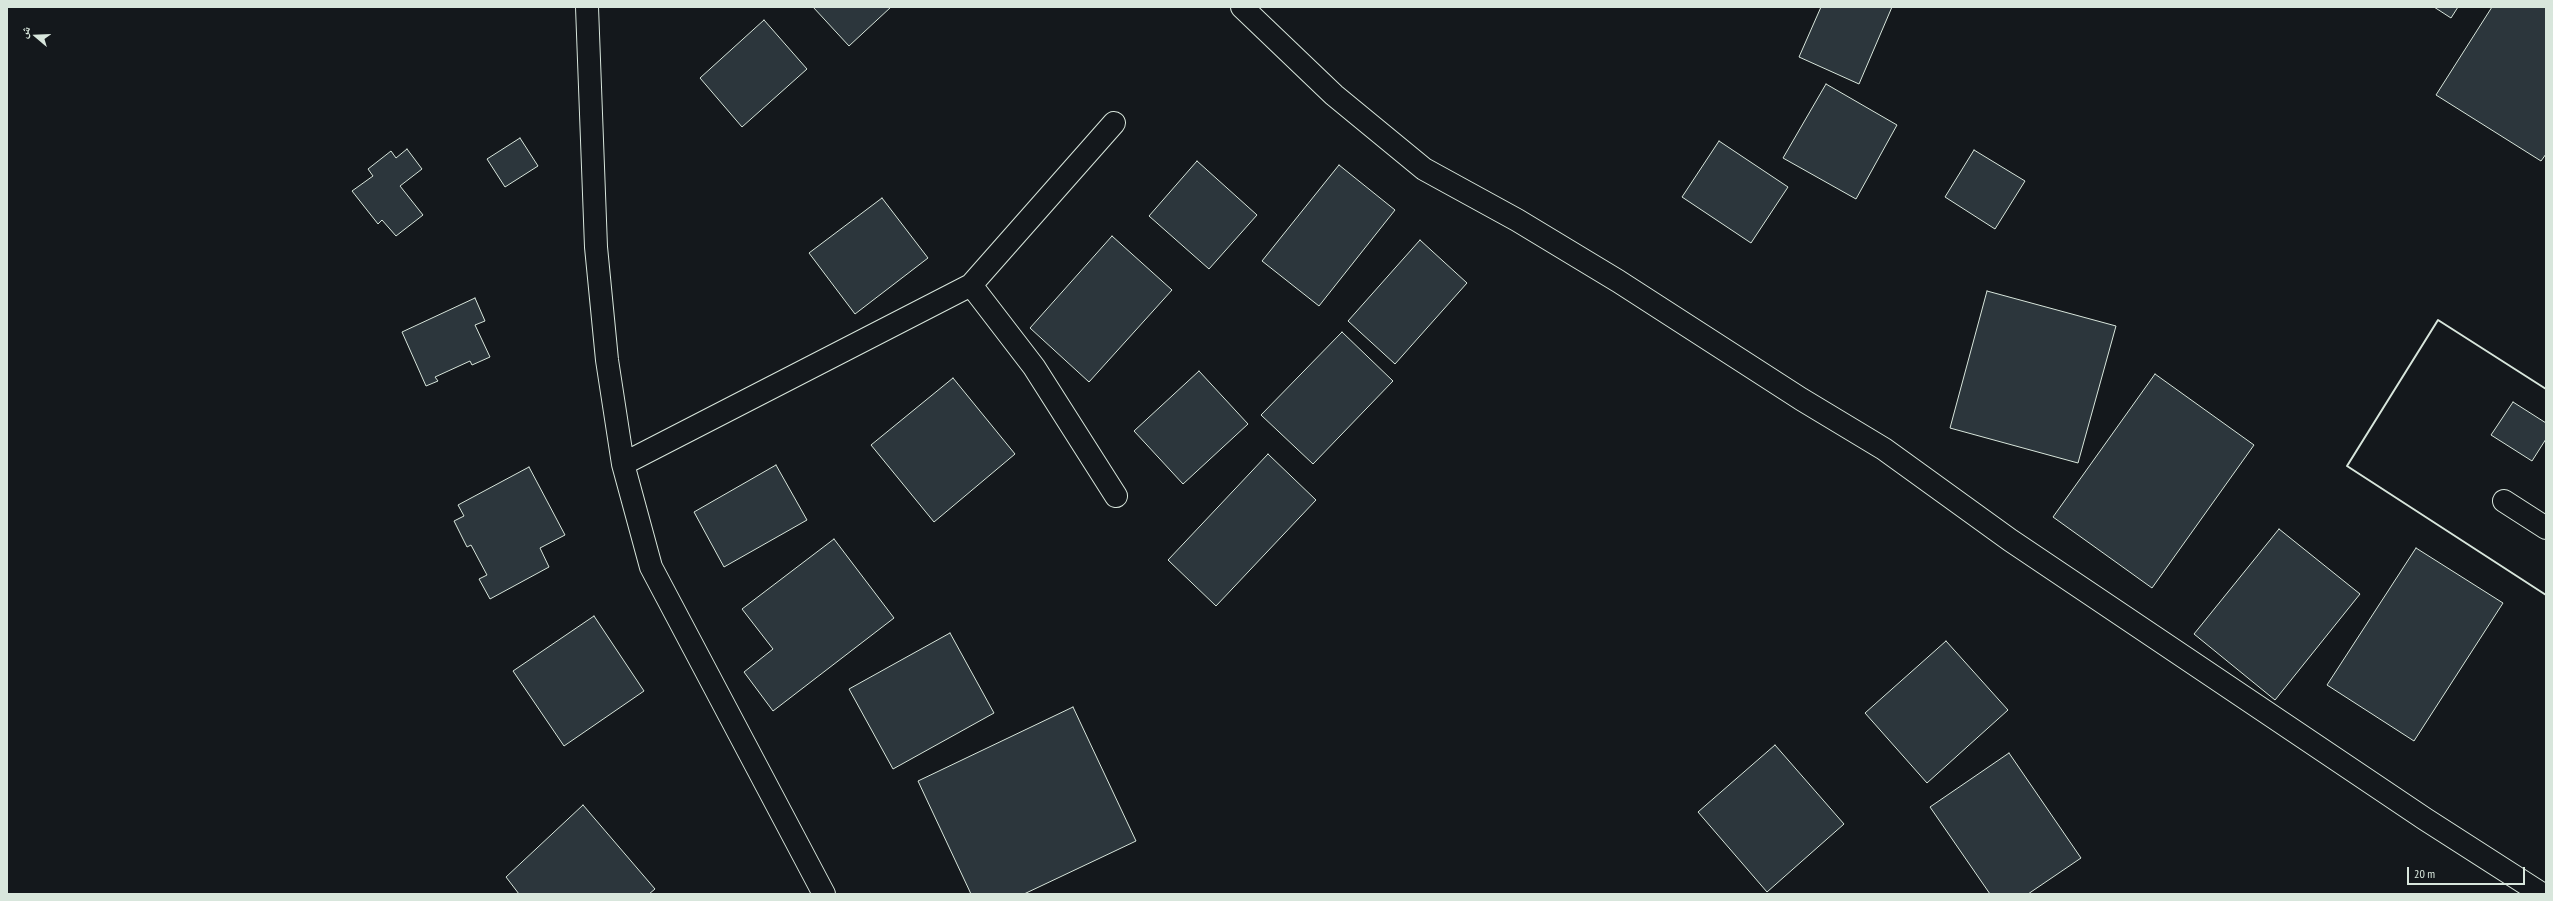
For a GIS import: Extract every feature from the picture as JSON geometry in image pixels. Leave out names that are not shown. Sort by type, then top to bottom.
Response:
[{"type":"street","points":[[587,7],[596,247],[606,360],[623,464],[651,567],[824,894]]},
{"type":"street","points":[[1242,7],[1334,96],[1424,169],[1518,220],[1592,265],[1801,399],[1884,448],[2010,540],[2425,819],[2542,894]]},
{"type":"street","points":[[623,464],[970,285],[1114,123]]},
{"type":"street","points":[[970,285],[1034,367],[1116,496]]},
{"type":"street","points":[[2504,501],[2546,528]]},
{"type":"building","points":[[813,7],[891,7],[849,46]]},
{"type":"building","points":[[1821,7],[1892,7],[1859,84],[1799,57]]},
{"type":"building","points":[[2434,7],[2458,7],[2451,18]]},
{"type":"building","points":[[2492,7],[2546,7],[2546,154],[2541,161],[2436,95]]},
{"type":"building","points":[[764,20],[807,69],[742,127],[700,78]]},
{"type":"building","points":[[1826,84],[1897,125],[1856,199],[1783,158]]},
{"type":"building","points":[[520,138],[538,166],[505,187],[487,159]]},
{"type":"building","points":[[1719,141],[1788,187],[1751,243],[1682,197]]},
{"type":"building","points":[[407,149],[422,169],[400,186],[423,215],[396,236],[382,220],[378,224],[352,191],[373,176],[368,169],[391,151],[396,158]]},
{"type":"building","points":[[1974,150],[2025,181],[1995,229],[1945,197]]},
{"type":"building","points":[[1197,161],[1257,215],[1209,269],[1149,216]]},
{"type":"building","points":[[1339,165],[1395,210],[1319,306],[1262,261]]},
{"type":"building","points":[[882,198],[928,258],[855,314],[809,253]]},
{"type":"building","points":[[1112,236],[1172,290],[1089,382],[1030,328]]},
{"type":"building","points":[[1420,240],[1467,283],[1395,364],[1348,321]]},
{"type":"building","points":[[1987,291],[2116,326],[2078,463],[1950,428]]},
{"type":"building","points":[[475,298],[485,321],[475,325],[490,357],[472,365],[470,361],[435,377],[438,381],[426,386],[402,332]]},
{"type":"building","points":[[1342,332],[1393,381],[1313,464],[1261,415]]},
{"type":"building","points":[[1199,371],[1248,424],[1183,484],[1134,431]]},
{"type":"building","points":[[2155,374],[2254,445],[2152,588],[2053,517]]},
{"type":"building","points":[[953,378],[1015,454],[934,522],[871,445]]},
{"type":"building","points":[[2513,402],[2546,423],[2546,439],[2532,461],[2491,435]]},
{"type":"building","points":[[1268,454],[1316,500],[1216,606],[1168,560]]},
{"type":"building","points":[[776,465],[807,520],[724,567],[694,512]]},
{"type":"building","points":[[529,467],[565,535],[540,548],[549,567],[490,599],[479,579],[487,575],[471,545],[467,547],[454,521],[464,516],[458,505]]},
{"type":"building","points":[[2279,529],[2360,594],[2275,700],[2194,634]]},
{"type":"building","points":[[834,539],[894,618],[773,711],[744,672],[773,649],[742,609]]},
{"type":"building","points":[[2416,548],[2503,603],[2414,741],[2327,685]]},
{"type":"building","points":[[594,616],[644,691],[564,746],[513,671]]},
{"type":"building","points":[[950,633],[994,713],[893,769],[849,689]]},
{"type":"building","points":[[1946,641],[2008,710],[1927,783],[1865,713]]},
{"type":"building","points":[[1073,707],[1136,841],[1024,894],[971,894],[918,781]]},
{"type":"building","points":[[1775,745],[1844,824],[1767,892],[1698,812]]},
{"type":"building","points":[[2009,753],[2081,858],[2028,894],[1990,894],[1930,807]]},
{"type":"building","points":[[583,805],[655,889],[649,894],[519,894],[506,877]]},
{"type":"wall","points":[[2546,389],[2438,320],[2347,466],[2546,595]]}]
